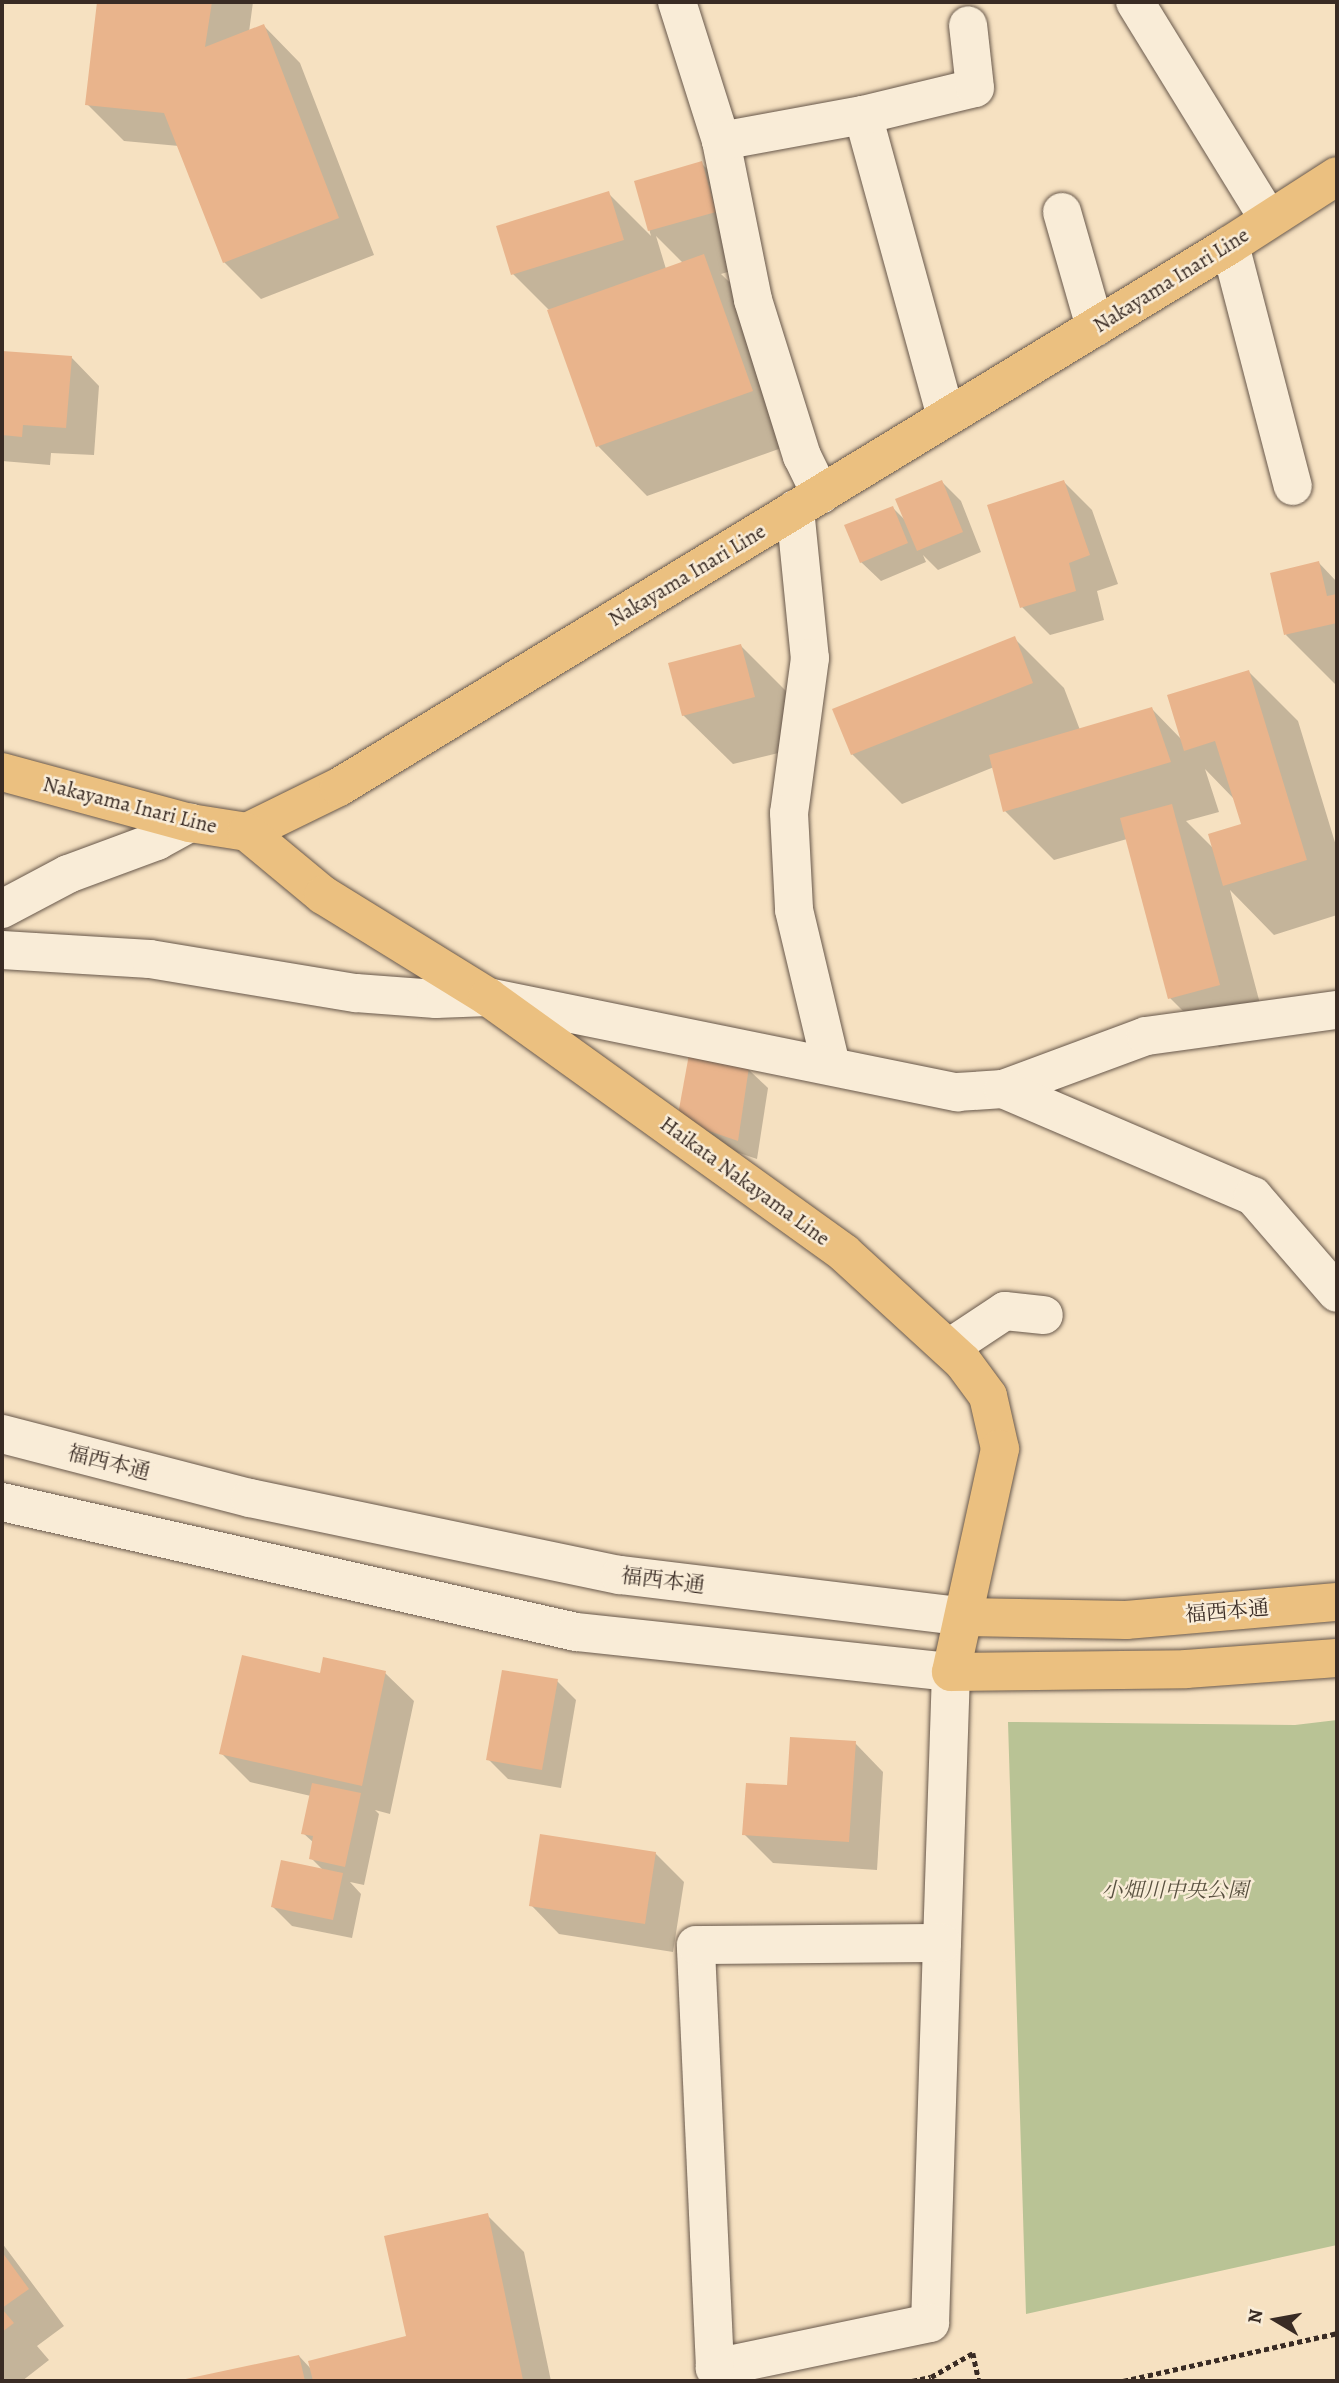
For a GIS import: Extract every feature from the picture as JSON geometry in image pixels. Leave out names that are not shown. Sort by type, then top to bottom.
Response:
[{"type":"main road","name":"Nakayama Inari Line","points":[[2,772],[190,823],[247,832],[339,787],[1230,245],[1337,176]]},
{"type":"main road","name":"Haikata Nakayama Line","points":[[247,832],[323,895],[488,997],[844,1253],[963,1362],[988,1396],[1000,1449],[951,1672]]},
{"type":"main road","name":"福西本通","points":[[965,1617],[1126,1620],[1337,1602]]},
{"type":"main road","points":[[951,1672],[1186,1670],[1337,1658]]},
{"type":"street","points":[[677,2],[721,141],[753,300],[802,456],[808,502],[810,658],[789,813],[794,909],[831,1065]]},
{"type":"street","points":[[1135,2],[1268,218]]},
{"type":"street","points":[[721,141],[863,116],[975,88],[968,25]]},
{"type":"street","points":[[863,116],[946,417]]},
{"type":"street","points":[[1062,212],[1095,327]]},
{"type":"street","points":[[1230,245],[1293,486]]},
{"type":"street","points":[[2,909],[68,874],[156,841],[190,823]]},
{"type":"street","points":[[2,950],[150,959],[356,993],[436,999],[488,997],[957,1092],[1003,1089],[1146,1037],[1337,1010]]},
{"type":"street","points":[[1003,1089],[1253,1196],[1336,1287]]},
{"type":"street","points":[[948,1348],[1005,1311],[1044,1315]]},
{"type":"street","name":"福西本通","points":[[2,1434],[250,1498],[620,1575],[965,1617]]},
{"type":"street","points":[[2,1502],[576,1632],[951,1672],[943,1943],[930,2323],[715,2368],[696,1945],[943,1943]]},
{"type":"path","points":[[1123,2381],[1337,2333]]},
{"type":"path","points":[[912,2381],[931,2377],[973,2353],[979,2381]]},
{"type":"green space","name":"小畑川中央公園","points":[[1337,1720],[1337,2245],[1026,2314],[1008,1722],[1295,1725]]},
{"type":"building","points":[[97,2],[212,2],[205,47],[264,24],[339,218],[223,263],[164,113],[85,105]]},
{"type":"building","points":[[702,161],[716,212],[648,231],[634,181]]},
{"type":"building","points":[[609,191],[624,240],[511,275],[496,226]]},
{"type":"building","points":[[704,254],[753,391],[596,447],[547,310]]},
{"type":"building","points":[[2,351],[72,356],[66,428],[23,425],[22,437],[2,435]]},
{"type":"building","points":[[942,480],[963,532],[917,551],[895,499]]},
{"type":"building","points":[[1064,480],[1090,555],[1069,563],[1076,591],[1020,608],[987,505]]},
{"type":"building","points":[[893,506],[908,543],[860,563],[844,525]]},
{"type":"building","points":[[1319,561],[1327,596],[1337,594],[1337,623],[1284,635],[1270,573]]},
{"type":"building","points":[[1015,636],[1033,683],[851,755],[832,709]]},
{"type":"building","points":[[741,644],[755,697],[682,716],[668,663]]},
{"type":"building","points":[[1249,670],[1307,860],[1223,886],[1208,834],[1241,824],[1215,741],[1184,751],[1167,695]]},
{"type":"building","points":[[1152,707],[1171,762],[1003,812],[989,755]]},
{"type":"building","points":[[1172,804],[1220,985],[1168,999],[1120,818]]},
{"type":"building","points":[[690,1049],[749,1067],[738,1141],[677,1120]]},
{"type":"building","points":[[242,1655],[320,1673],[323,1657],[386,1671],[362,1786],[219,1754]]},
{"type":"building","points":[[502,1670],[558,1679],[542,1770],[486,1760]]},
{"type":"building","points":[[790,1737],[856,1741],[849,1842],[742,1835],[746,1783],[787,1785]]},
{"type":"building","points":[[312,1783],[361,1793],[345,1867],[309,1859],[313,1836],[301,1834]]},
{"type":"building","points":[[540,1834],[656,1852],[645,1924],[529,1906]]},
{"type":"building","points":[[281,1860],[343,1873],[333,1920],[271,1907]]},
{"type":"building","points":[[488,2213],[523,2380],[313,2381],[308,2361],[406,2336],[384,2236]]},
{"type":"building","points":[[2,2252],[29,2289],[2,2308]]},
{"type":"building","points":[[2,2309],[14,2323],[2,2332]]},
{"type":"building","points":[[299,2355],[305,2381],[181,2381],[181,2380]]}]
